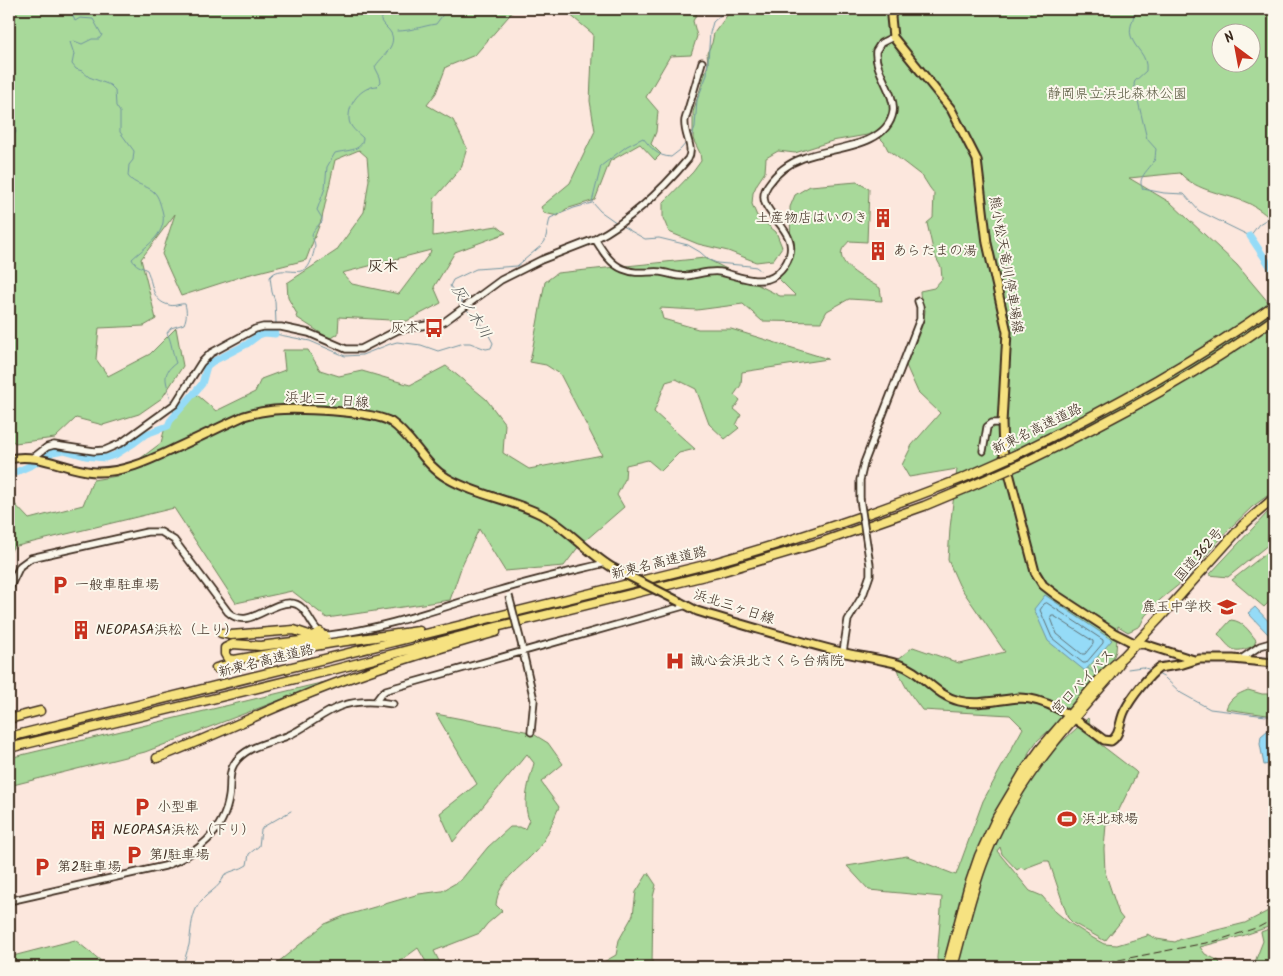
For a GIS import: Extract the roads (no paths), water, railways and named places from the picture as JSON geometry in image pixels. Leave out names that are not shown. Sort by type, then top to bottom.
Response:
[{"type":"highway","name":"新東名高速道路","points":[[9,737],[713,563],[873,513],[963,478],[1015,455],[1130,396],[1217,344],[1274,305]]},
{"type":"highway","name":"新東名高速道路","points":[[9,748],[628,596],[718,573],[822,542],[924,506],[1019,465],[1136,406],[1223,353],[1274,319]]},
{"type":"highway","name":"国道362号","points":[[1125,655],[1242,525],[1274,498]]},
{"type":"highway","points":[[157,758],[194,744],[317,690],[378,668],[489,634],[628,596]]},
{"type":"highway","points":[[216,668],[259,657],[332,643],[458,625]]},
{"type":"highway","points":[[221,633],[231,635],[294,630],[312,636],[322,634]]},
{"type":"highway","points":[[259,657],[231,660],[224,651],[233,644],[260,646],[309,640],[322,634]]},
{"type":"highway","name":"宮口バイパス","points":[[953,967],[969,905],[984,859],[1005,814],[1037,763],[1071,717],[1104,674],[1125,655]]},
{"type":"highway","points":[[9,719],[40,710]]},
{"type":"highway","name":"宮口バイパス","points":[[947,967],[968,888],[997,817],[1036,755],[1071,717]]},
{"type":"main road","points":[[892,9],[893,37]]},
{"type":"main road","name":"熊小松天竜川停車場線","points":[[893,37],[954,114],[977,160],[987,243],[1007,332],[1002,423],[1003,450],[1035,572],[1043,584],[1056,595],[1114,633],[1136,644],[1144,644],[1194,660]]},
{"type":"main road","name":"浜北三ヶ日線","points":[[9,459],[19,457],[39,458],[77,469],[111,472],[150,459],[244,416],[258,412],[289,409],[367,414],[390,421],[400,429],[438,473],[457,484],[537,512],[552,521],[613,568],[683,604],[710,615],[843,652],[899,664],[913,670],[946,696],[960,701],[974,702],[1021,698],[1034,700],[1071,717],[1104,740],[1111,742],[1116,737],[1128,704],[1157,669],[1194,660],[1241,659],[1274,663]]},
{"type":"street","points":[[595,239],[613,262],[622,268],[641,273],[658,272],[676,276],[718,272],[741,278],[760,280],[776,275],[784,268],[789,259],[790,240],[783,227],[767,208],[764,201],[766,187],[785,167],[824,151],[864,142],[874,138],[884,128],[890,119],[893,109],[889,94],[878,69],[876,51],[881,43],[893,37]]},
{"type":"street","points":[[39,458],[47,447],[54,445],[99,451],[114,448],[175,404],[201,363],[211,353],[255,329],[271,326],[296,330],[356,350],[372,345],[398,330],[444,322],[490,287],[507,277],[548,257],[595,239],[664,187],[688,159],[690,143],[684,129],[686,114],[702,62]]},
{"type":"street","points":[[843,652],[848,620],[863,595],[870,575],[860,499],[860,480],[864,463],[920,319],[918,301]]},
{"type":"street","points":[[983,451],[987,427],[992,423],[1002,423]]},
{"type":"street","points":[[9,589],[20,566],[30,558],[124,536],[158,532],[167,534],[174,540],[228,612],[234,617],[246,619],[282,604],[292,603],[303,608],[322,634],[342,634],[389,624],[556,574],[606,563]]},
{"type":"street","points":[[507,588],[534,700],[531,732]]},
{"type":"street","points":[[376,701],[386,690],[522,648],[683,604]]},
{"type":"street","points":[[1241,659],[1260,646],[1274,642]]},
{"type":"street","points":[[9,901],[165,866],[182,859],[207,842],[222,821],[227,809],[230,774],[233,765],[239,757],[254,748],[289,736],[336,707],[355,702],[376,701],[393,704]]},
{"type":"water","points":[[1045,595],[1112,640],[1085,671],[1048,641],[1034,609]]},
{"type":"water","points":[[1255,607],[1274,627],[1268,634],[1248,613]]},
{"type":"water","points":[[1274,725],[1274,763],[1264,765],[1260,744],[1261,736]]},
{"type":"waterway","points":[[70,9],[75,21],[80,18],[93,19],[102,35],[99,39],[92,39],[82,44],[74,41],[70,42],[74,54],[72,64],[76,69],[89,77],[110,85],[115,90],[116,106],[120,112],[120,132],[134,151],[133,160],[129,165],[128,176],[154,192],[162,210],[163,218],[160,232],[132,259],[137,265],[147,270],[159,300],[171,305],[185,304],[186,319],[184,324],[171,328],[167,333],[176,363],[171,367],[166,376],[171,401]]},
{"type":"waterway","points":[[276,323],[275,301],[270,277],[279,271],[299,271],[307,268],[315,246],[312,236],[322,222],[322,218],[317,210],[325,188],[327,167],[335,153],[352,150],[362,143],[363,138],[350,125],[349,113],[353,102],[361,93],[366,89],[377,86],[381,82],[375,67],[388,51],[393,38],[390,31],[381,21],[381,9]]},
{"type":"waterway","points":[[397,31],[436,24],[447,9]]},
{"type":"waterway","name":"灰ノ木川","points":[[691,137],[695,127],[697,100],[707,75],[710,33],[713,22],[724,12],[724,9]]},
{"type":"waterway","points":[[1134,9],[1130,32],[1146,65],[1146,71],[1134,84],[1147,139],[1156,149],[1155,160],[1141,181],[1143,189],[1184,194],[1199,211],[1250,236],[1259,224],[1274,215]]},
{"type":"waterway","points":[[9,143],[16,132],[12,120]]},
{"type":"waterway","name":"灰ノ木川","points":[[592,202],[601,166],[627,146],[643,138],[652,149],[671,157],[687,142]]},
{"type":"waterway","name":"灰ノ木川","points":[[464,305],[450,286],[453,280],[476,269],[517,266],[545,241],[550,218],[592,203]]},
{"type":"waterway","points":[[593,203],[600,211],[617,223]]},
{"type":"waterway","points":[[622,226],[645,239],[659,238],[688,245],[709,260],[717,263],[750,266],[760,270]]},
{"type":"waterway","points":[[1250,236],[1274,272]]},
{"type":"waterway","name":"灰ノ木川","points":[[276,330],[275,334],[310,341],[345,356],[362,355],[397,342],[421,345],[438,351],[464,343],[470,343],[486,349],[491,348],[493,343],[486,330],[466,309]]},
{"type":"waterway","name":"灰ノ木川","points":[[9,475],[32,465],[53,452],[64,450],[85,456],[105,458],[115,455],[146,434],[168,426],[170,421],[202,384],[207,366],[212,362],[247,344],[259,335],[265,333],[275,334]]},
{"type":"waterway","name":"灰ノ木川","points":[[173,409],[174,416]]},
{"type":"waterway","points":[[1128,669],[1142,667],[1151,670]]},
{"type":"waterway","points":[[1088,668],[1096,675]]},
{"type":"waterway","points":[[1158,674],[1181,693],[1210,709],[1274,717]]},
{"type":"waterway","points":[[183,967],[194,916],[200,902],[220,884],[224,875],[247,865],[249,854],[259,846],[263,827],[291,811]]},
{"type":"railway","points":[[1083,967],[1216,941],[1259,927],[1274,919]]},
{"type":"place","name":"土産物店はいのき","points":[[883,218]]},
{"type":"place","name":"あらたまの湯","points":[[878,251]]},
{"type":"place","name":"灰木","points":[[434,328]]},
{"type":"place","name":"一般車駐車場","points":[[60,585]]},
{"type":"place","name":"麁玉中学校","points":[[1227,607]]},
{"type":"place","name":"NEOPASA浜松（上り）","points":[[81,630]]},
{"type":"place","name":"誠心会浜北さくら台病院","points":[[675,661]]},
{"type":"place","name":"小型車","points":[[142,807]]},
{"type":"place","name":"浜北球場","points":[[1067,819]]},
{"type":"place","name":"NEOPASA浜松（下り）","points":[[98,830]]},
{"type":"place","name":"第1駐車場","points":[[134,855]]},
{"type":"place","name":"第2駐車場","points":[[42,867]]},
{"type":"district","name":"灰木","points":[[383,267]]},
{"type":"park label","name":"静岡県立浜北森林公園","points":[[1117,94]]}]
